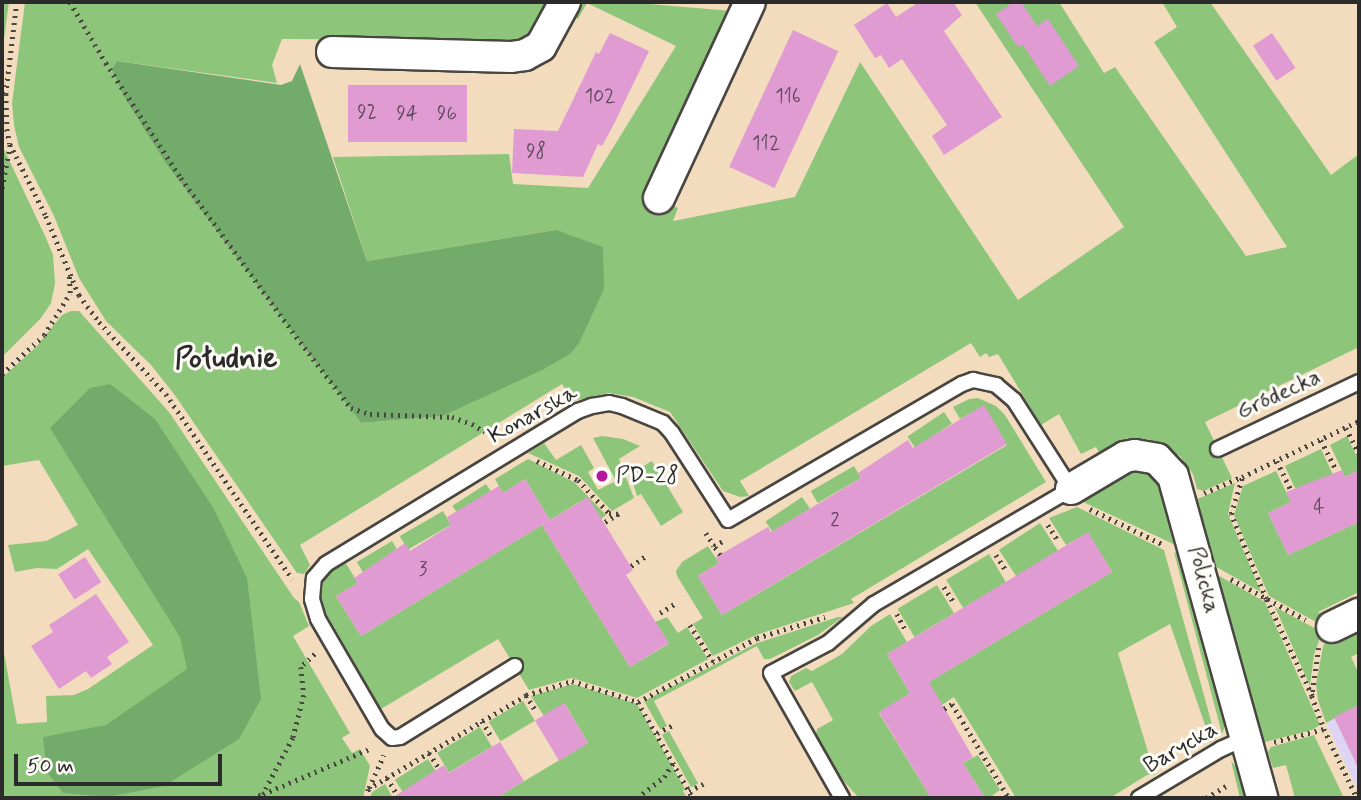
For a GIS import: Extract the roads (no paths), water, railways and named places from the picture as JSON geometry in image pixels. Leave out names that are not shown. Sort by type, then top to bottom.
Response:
[{"type":"street","points":[[332,52],[511,57],[525,55],[541,46],[565,2]]},
{"type":"street","points":[[659,198],[750,2]]},
{"type":"street","name":"Policka","points":[[1064,492],[1125,457],[1146,456],[1157,459],[1166,467],[1178,488],[1246,738],[1249,784]]},
{"type":"street","points":[[1322,631],[1359,614]]},
{"type":"lane","name":"Konarska","points":[[514,666],[400,737],[391,738],[382,729],[314,610],[314,578],[326,564],[578,411],[601,404],[635,409],[663,424],[672,433],[728,520],[973,380],[996,385],[1014,400],[1064,492]]},
{"type":"lane","name":"Gródecka","points":[[1218,449],[1359,382]]},
{"type":"lane","points":[[842,798],[771,673],[828,643],[874,604],[1064,492]]},
{"type":"lane","name":"Barycka","points":[[1139,798],[1221,749],[1246,738]]},
{"type":"place","name":"PD-28","points":[[602,476]]},
{"type":"district","name":"Południe","points":[[226,359]]}]
